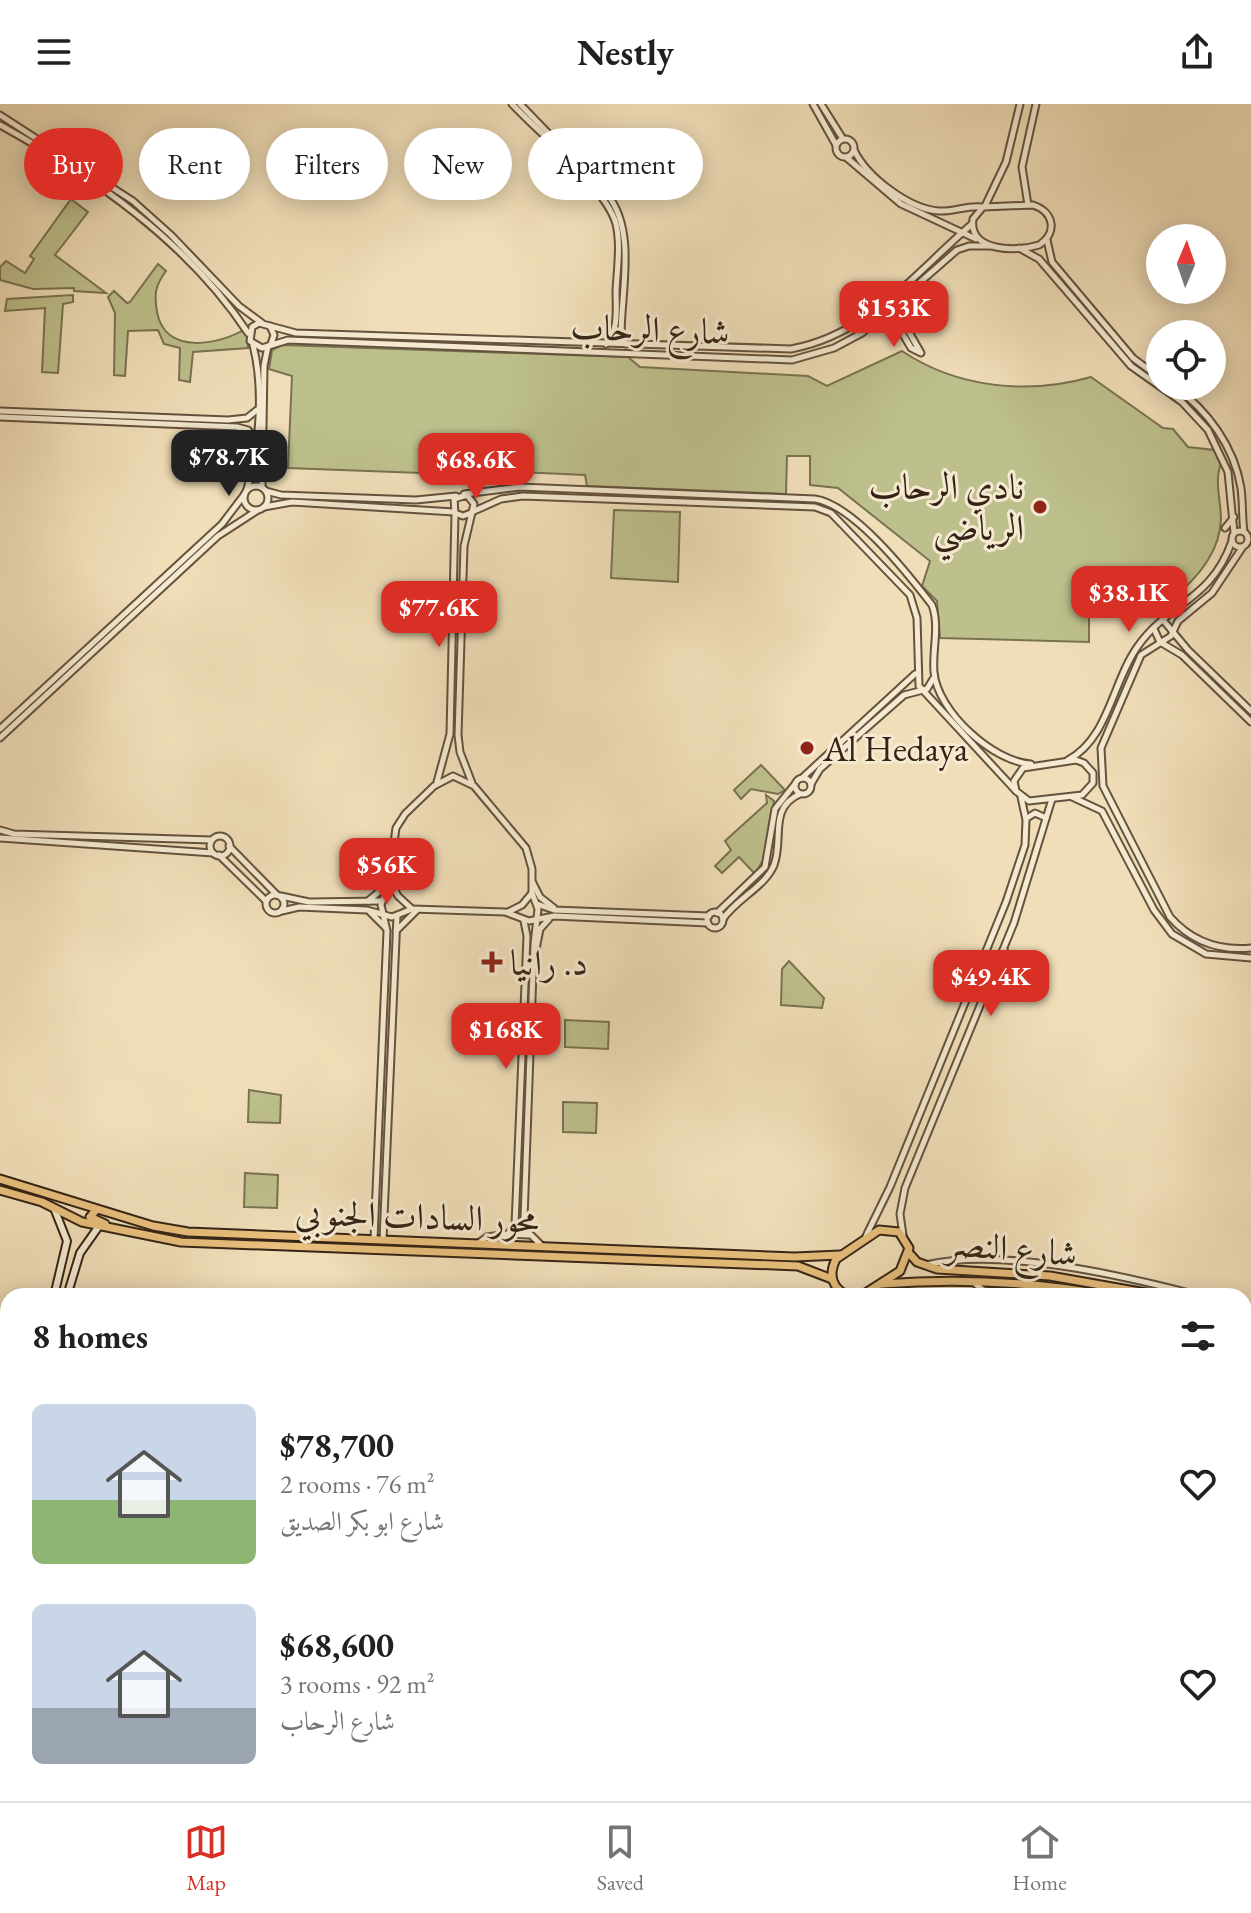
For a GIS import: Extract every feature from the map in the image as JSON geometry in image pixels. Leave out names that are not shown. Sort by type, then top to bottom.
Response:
[{"type":"main road","name":"محور السادات الجنوبي","points":[[0,1179],[99,1210],[188,1232],[544,1247],[840,1255]]},
{"type":"main road","name":"محور السادات الجنوبي","points":[[0,1190],[99,1226],[159,1238],[798,1266],[832,1279]]},
{"type":"main road","points":[[67,1215],[80,1211],[69,1201]]},
{"type":"main road","points":[[54,1208],[66,1232],[67,1250],[56,1288]]},
{"type":"main road","points":[[99,1210],[92,1211],[90,1217],[114,1230]]},
{"type":"main road","points":[[69,1288],[80,1253],[99,1226]]},
{"type":"main road","points":[[837,1288],[832,1279],[833,1265],[840,1255],[884,1228],[904,1235],[909,1253],[900,1271],[875,1288]]},
{"type":"main road","points":[[158,1248],[159,1238]]},
{"type":"main road","points":[[67,1250],[76,1248],[80,1253]]},
{"type":"main road","name":"شارع النصر","points":[[909,1253],[924,1266],[1074,1279],[1121,1288]]},
{"type":"main road","points":[[816,1256],[817,1271]]},
{"type":"main road","points":[[918,1280],[918,1269],[924,1266]]},
{"type":"main road","name":"شارع النصر","points":[[882,1284],[918,1280],[1032,1288]]},
{"type":"main road","points":[[0,1748],[0,1756]]},
{"type":"street","points":[[813,104],[838,155],[847,158],[901,204],[991,246],[1034,247],[1047,239]]},
{"type":"street","points":[[821,104],[843,139],[852,142],[864,166],[882,182],[925,208],[943,211],[1028,205],[1040,208],[1049,216],[1052,228],[1047,239],[1049,258],[1133,358],[1146,368]]},
{"type":"street","name":"شارع الرحاب","points":[[266,324],[296,333],[438,335],[627,345],[791,349],[831,339],[863,322],[972,224],[1006,162],[1020,104]]},
{"type":"street","points":[[1028,205],[1022,167],[1036,104]]},
{"type":"street","points":[[515,106],[607,194],[618,209],[624,234],[619,314],[621,336],[627,345]]},
{"type":"street","points":[[0,115],[111,185],[239,306],[266,324],[274,335],[264,366],[264,489],[268,498],[261,509]]},
{"type":"street","points":[[0,125],[96,182],[169,238],[233,310],[249,334],[257,369],[255,438],[245,504],[261,509]]},
{"type":"street","points":[[836,146],[843,139]]},
{"type":"street","points":[[847,158],[854,150]]},
{"type":"street","points":[[972,224],[977,239]]},
{"type":"street","name":"شارع الرحاب","points":[[269,345],[288,340],[792,360],[845,343],[883,316],[963,247],[991,246]]},
{"type":"street","points":[[1019,248],[1039,259],[1131,366],[1182,402],[1202,423],[1225,460],[1234,516],[1232,541],[1210,583],[1154,628],[1131,657],[1094,739],[1068,760]]},
{"type":"street","points":[[933,259],[939,265]]},
{"type":"street","points":[[1065,290],[1072,285]]},
{"type":"street","points":[[883,316],[894,319],[911,348],[921,353],[905,325],[905,296]]},
{"type":"street","points":[[606,344],[613,335],[619,314]]},
{"type":"street","points":[[249,334],[252,327],[266,324]]},
{"type":"street","points":[[497,340],[497,349]]},
{"type":"street","points":[[252,344],[269,345]]},
{"type":"street","points":[[791,349],[792,360]]},
{"type":"street","points":[[0,729],[218,536],[261,509],[292,502],[435,509],[463,516],[496,501],[527,496],[815,507],[831,513],[845,524],[903,585],[917,613],[916,673],[921,690],[1021,797],[1029,801],[1072,797],[1089,790],[1137,662],[1147,649],[1171,636],[1174,629],[1218,587],[1248,541],[1244,532],[1241,491],[1229,451],[1208,417],[1191,400]]},
{"type":"street","points":[[0,417],[228,420],[247,418],[257,410]]},
{"type":"street","points":[[0,411],[237,427],[248,430],[255,438]]},
{"type":"street","points":[[0,738],[222,524],[245,492],[264,489],[281,495],[435,499],[520,487],[815,499],[847,512],[932,605],[935,619],[931,686],[904,695],[820,769],[808,792],[790,799],[780,812],[771,870],[718,928],[708,919],[559,910],[537,904]]},
{"type":"street","points":[[492,491],[490,497],[496,501]]},
{"type":"street","points":[[461,495],[473,501],[466,530],[460,752],[474,786],[522,841],[530,857],[532,893],[537,904],[524,1225],[544,1247]]},
{"type":"street","points":[[434,786],[447,751],[457,529],[453,501],[461,495]]},
{"type":"street","points":[[435,499],[435,509]]},
{"type":"street","points":[[815,499],[815,507]]},
{"type":"street","points":[[731,511],[747,504]]},
{"type":"street","points":[[1225,528],[1234,516]]},
{"type":"street","points":[[457,529],[462,527],[466,530]]},
{"type":"street","points":[[1234,533],[1244,532]]},
{"type":"street","points":[[1232,541],[1242,548]]},
{"type":"street","points":[[917,613],[921,607],[932,605]]},
{"type":"street","points":[[1163,620],[1174,629],[1188,650],[1251,711]]},
{"type":"street","points":[[1154,628],[1160,642],[1182,655],[1251,722]]},
{"type":"street","points":[[1182,655],[1188,650]]},
{"type":"street","points":[[934,672],[943,698],[983,745],[1005,759],[1031,764],[1068,760],[1084,763],[1097,773],[1162,905],[1173,921],[1222,948],[1251,948]]},
{"type":"street","points":[[505,912],[524,920],[554,916],[708,919],[765,867],[775,809],[795,784],[916,673]]},
{"type":"street","points":[[447,751],[453,756],[460,752]]},
{"type":"street","points":[[1016,791],[1016,776],[1031,764]]},
{"type":"street","points":[[372,1240],[387,941],[382,901],[389,880],[391,850],[400,821],[434,786],[453,776],[474,786]]},
{"type":"street","points":[[802,778],[811,784]]},
{"type":"street","points":[[795,784],[800,794]]},
{"type":"street","points":[[865,1237],[895,1176],[1019,864],[1026,820],[1021,797]]},
{"type":"street","points":[[1072,797],[1102,811],[1154,910],[1172,934],[1206,954],[1251,958]]},
{"type":"street","points":[[904,1235],[900,1214],[907,1182],[1004,949],[1030,880],[1052,799]]},
{"type":"street","points":[[1026,820],[1035,813],[1046,818]]},
{"type":"street","points":[[0,830],[14,834],[212,840],[221,836],[285,903],[282,911]]},
{"type":"street","points":[[0,838],[216,854],[227,852],[229,846]]},
{"type":"street","points":[[212,840],[216,854],[266,901],[270,912],[299,907],[362,906],[382,901]]},
{"type":"street","points":[[382,843],[391,850]]},
{"type":"street","points":[[1011,861],[1019,864]]},
{"type":"street","points":[[362,906],[378,895],[389,880]]},
{"type":"street","points":[[389,880],[398,896],[415,909]]},
{"type":"street","points":[[533,881],[540,897],[559,910]]},
{"type":"street","points":[[266,901],[279,896],[362,906],[397,916],[415,909],[505,912],[518,908],[532,893]]},
{"type":"street","points":[[362,906],[378,917],[387,931]]},
{"type":"street","points":[[395,931],[415,909]]},
{"type":"street","points":[[505,912],[520,924],[527,936]]},
{"type":"street","points":[[717,913],[723,919]]},
{"type":"street","points":[[384,1241],[397,916]]},
{"type":"street","points":[[533,958],[540,929],[554,916]]},
{"type":"street","points":[[508,1234],[515,1225],[527,936],[524,920]]},
{"type":"street","points":[[387,941],[395,941]]},
{"type":"street","points":[[526,945],[534,944]]},
{"type":"street","points":[[1004,949],[1007,963]]},
{"type":"street","points":[[964,1006],[978,1012]]},
{"type":"street","points":[[381,1068],[390,1069]]},
{"type":"street","points":[[521,1070],[526,1074],[530,1070]]},
{"type":"street","points":[[520,1080],[524,1077],[529,1081]]},
{"type":"street","points":[[913,1106],[922,1109]]},
{"type":"street","points":[[895,1176],[907,1182]]},
{"type":"street","points":[[375,1207],[384,1207]]},
{"type":"street","points":[[515,1211],[525,1212]]},
{"type":"street","points":[[515,1225],[524,1225]]},
{"type":"street","points":[[476,1244],[487,1237],[530,1235]]},
{"type":"street","points":[[924,1266],[955,1261],[1043,1265],[1167,1288]]},
{"type":"street","points":[[972,1282],[980,1288]]},
{"type":"green space","points":[[72,200],[88,212],[55,255],[106,293],[74,291],[74,288],[33,289],[0,280],[0,267],[6,261],[25,273],[34,259],[30,256]]},
{"type":"green space","points":[[158,264],[166,271],[156,290],[157,312],[162,326],[171,335],[182,341],[209,342],[247,328],[248,348],[193,352],[190,382],[179,380],[180,348],[164,344],[158,330],[128,331],[125,376],[114,375],[115,313],[108,297],[114,291],[127,303],[130,302]]},
{"type":"green space","points":[[73,295],[73,302],[63,304],[58,373],[42,372],[45,308],[5,311],[7,299]]},
{"type":"green space","name":"نادي الرحاب الرياضي","points":[[282,345],[628,357],[640,367],[808,376],[827,386],[902,351],[946,373],[994,385],[1043,386],[1091,377],[1163,428],[1173,429],[1188,447],[1215,450],[1221,463],[1218,477],[1220,532],[1204,566],[1168,602],[1143,574],[1089,612],[1089,642],[940,638],[937,601],[922,586],[930,561],[838,488],[810,485],[810,456],[787,456],[786,494],[587,486],[585,475],[497,471],[488,475],[481,463],[474,460],[465,469],[461,463],[454,464],[448,474],[288,468],[292,376],[269,369],[272,350]]},
{"type":"green space","points":[[614,510],[680,512],[678,582],[611,578]]},
{"type":"green space","points":[[761,765],[785,790],[778,794],[751,789],[741,799],[734,790]]},
{"type":"green space","points":[[766,795],[774,801],[767,853],[755,874],[739,857],[722,873],[715,866],[731,850],[725,841],[767,803]]},
{"type":"green space","points":[[789,961],[824,998],[822,1008],[781,1005],[782,969]]},
{"type":"green space","points":[[565,1020],[609,1022],[608,1049],[565,1047]]},
{"type":"green space","points":[[249,1090],[281,1095],[280,1123],[248,1122]]},
{"type":"green space","points":[[563,1102],[597,1103],[596,1133],[563,1132]]},
{"type":"green space","points":[[245,1173],[278,1175],[277,1208],[244,1207]]},
{"type":"place","name":"نادي الرحاب الرياضي","points":[[1040,507]]},
{"type":"place","name":"Al Hedaya","points":[[807,748]]},
{"type":"place","name":"د. رانيا","points":[[492,962]]}]
